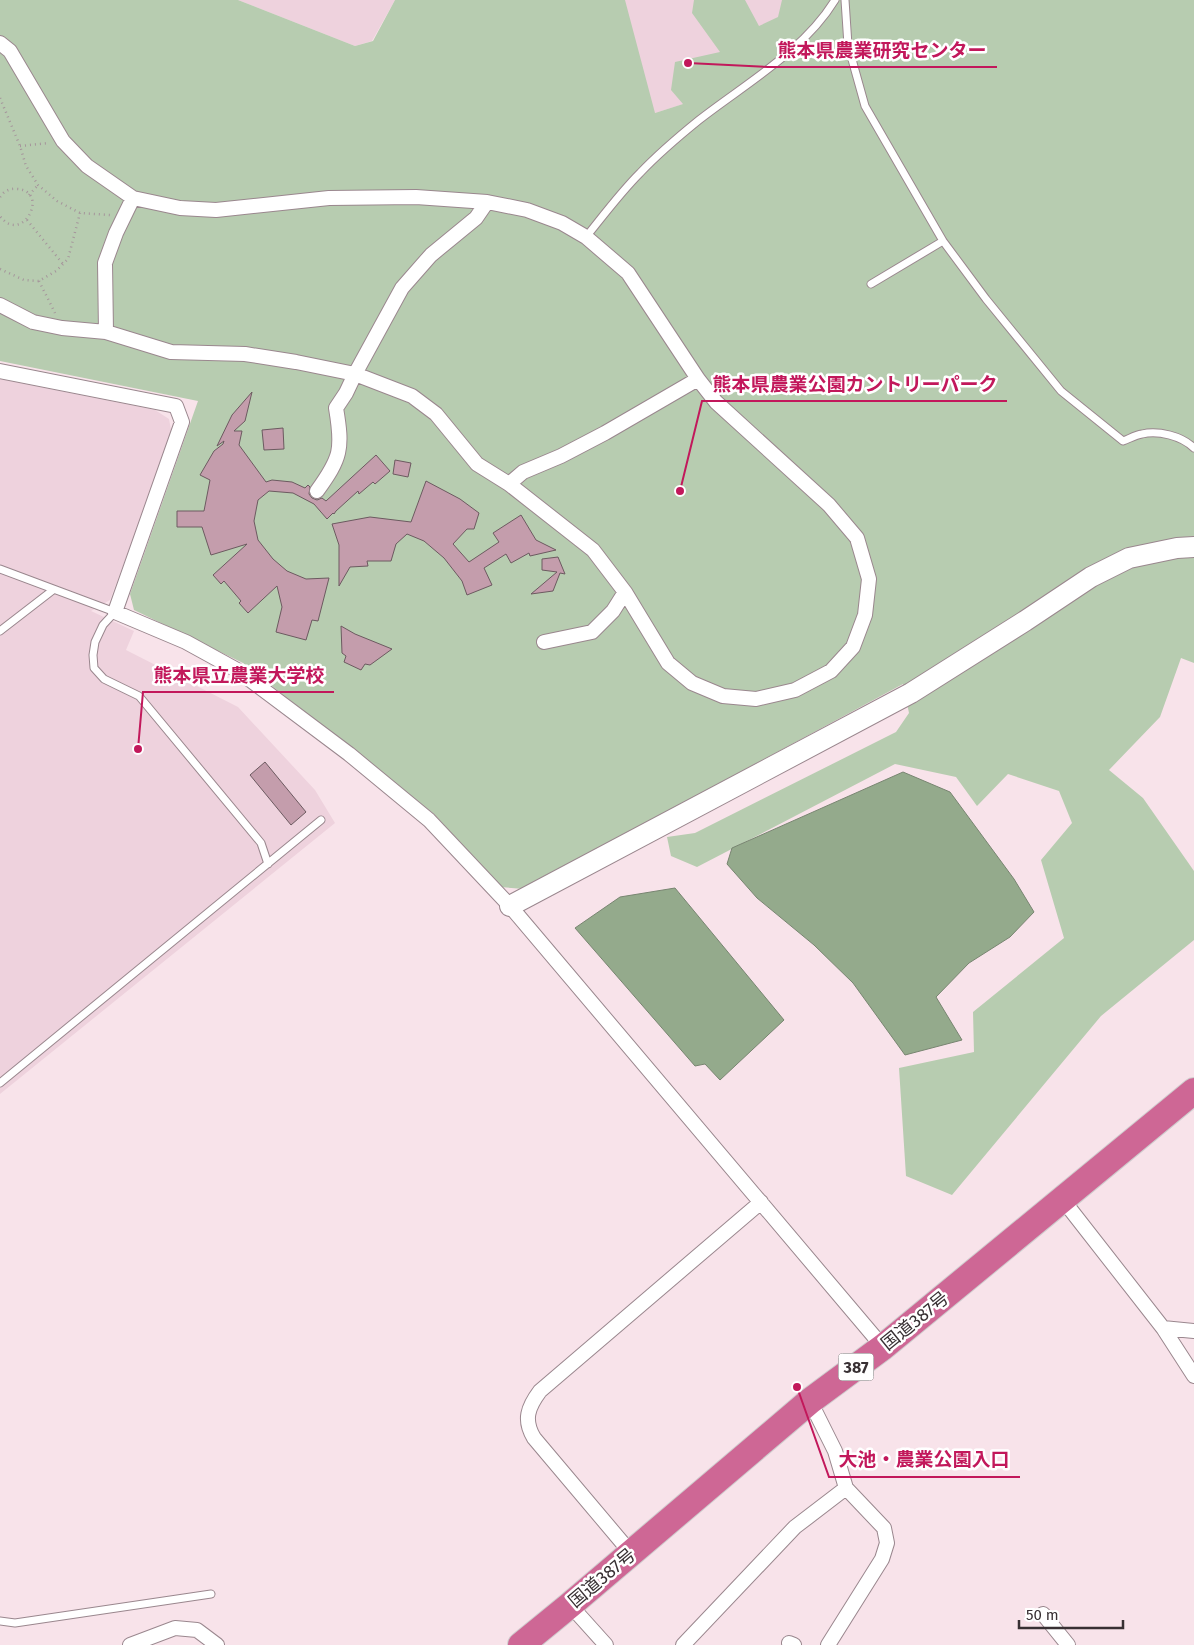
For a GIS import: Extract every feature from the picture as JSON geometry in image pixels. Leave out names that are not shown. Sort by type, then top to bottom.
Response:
[{"type":"highway","name":"国道387号","points":[[520,1645],[570,1606],[810,1401],[883,1347],[1194,1091]]},
{"type":"street","points":[[0,43],[10,51],[63,141],[87,166],[133,198],[180,208],[216,210],[329,198],[416,197],[487,202],[527,210],[562,223],[586,237],[628,273],[698,379],[716,402],[829,505],[857,538],[868,579],[865,615],[853,647],[831,671],[795,690],[756,699],[722,696],[692,683],[668,663],[625,592],[593,550],[509,484],[477,464],[436,414],[412,396],[355,374],[296,362],[245,354],[171,352],[106,332],[62,328],[33,322],[0,305]]},
{"type":"street","points":[[106,332],[105,263],[116,233],[133,198]]},
{"type":"street","points":[[317,491],[330,473],[339,453],[340,430],[336,408],[346,393],[402,288],[431,255],[476,218],[487,202]]},
{"type":"street","points":[[0,371],[176,406],[182,422],[115,612],[186,642],[237,670],[349,754],[429,820],[510,906],[883,1347]]},
{"type":"street","points":[[509,484],[523,472],[561,456],[605,433],[698,379]]},
{"type":"street","points":[[510,906],[911,693],[1091,577],[1129,558],[1177,548],[1194,548]]},
{"type":"street","points":[[544,642],[592,632],[613,611],[625,592]]},
{"type":"street","points":[[1063,1200],[1163,1328],[1194,1376]]},
{"type":"street","points":[[631,1553],[534,1438],[528,1424],[529,1408],[540,1391],[760,1202]]},
{"type":"street","points":[[1163,1328],[1194,1331]]},
{"type":"street","points":[[810,1401],[835,1450],[846,1488],[884,1528],[887,1542],[882,1559],[828,1645]]},
{"type":"street","points":[[683,1645],[795,1527],[846,1488]]},
{"type":"street","points":[[570,1606],[606,1645]]},
{"type":"street","points":[[1043,1614],[1068,1645]]},
{"type":"street","points":[[130,1645],[175,1628],[197,1630],[217,1645]]},
{"type":"lane","points":[[586,237],[638,174],[663,150],[792,49],[827,12],[835,0]]},
{"type":"lane","points":[[844,0],[848,45],[865,106],[942,241],[986,299],[1061,391],[1123,441],[1142,433],[1165,434],[1190,444],[1194,448]]},
{"type":"lane","points":[[871,284],[942,241]]},
{"type":"lane","points":[[0,569],[115,612],[103,625],[95,642],[94,668],[104,679],[139,696],[261,843],[268,864]]},
{"type":"lane","points":[[0,631],[52,590]]},
{"type":"lane","points":[[0,1083],[321,820]]},
{"type":"lane","points":[[0,1621],[15,1624],[211,1594]]},
{"type":"path","points":[[0,98],[20,146],[26,166],[38,185],[57,201],[80,213],[124,216]]},
{"type":"path","points":[[20,146],[63,141]]},
{"type":"path","points":[[29,194],[38,185]]},
{"type":"path","points":[[0,197],[1,191],[11,188],[21,189],[29,194],[33,203],[32,212],[27,220],[18,224],[9,223],[0,217]]},
{"type":"path","points":[[0,269],[24,280],[38,281],[56,271],[68,259],[80,213]]},
{"type":"path","points":[[27,220],[64,264]]},
{"type":"path","points":[[38,281],[62,328]]},
{"type":"shaded area","points":[[0,0],[238,0],[355,46],[373,41],[395,0],[625,0],[655,113],[683,104],[671,90],[675,62],[720,52],[692,13],[694,0],[745,0],[759,26],[778,17],[782,0],[1194,0],[1194,663],[1181,658],[1160,717],[1109,770],[1143,798],[1194,871],[1194,940],[1101,1016],[952,1195],[906,1176],[899,1068],[974,1052],[973,1012],[1064,938],[1041,860],[1072,823],[1059,791],[1008,774],[977,806],[956,777],[895,764],[697,867],[671,856],[667,837],[695,833],[896,732],[909,713],[903,684],[524,889],[500,887],[434,814],[243,663],[134,610],[130,594],[198,401],[0,361]]},
{"type":"shaded area","points":[[238,0],[395,0],[372,41],[355,46]]},
{"type":"shaded area","points":[[598,0],[851,0],[718,93],[614,126]]},
{"type":"shaded area","points":[[0,379],[155,410],[169,419],[172,435],[110,600],[91,611],[134,631],[126,650],[238,707],[315,790],[335,823],[0,1094]]},
{"type":"shaded area","points":[[903,772],[950,792],[1014,879],[1034,912],[1010,937],[969,963],[936,997],[962,1040],[905,1055],[853,983],[814,945],[757,898],[727,864],[732,848]]},
{"type":"shaded area","points":[[675,888],[784,1020],[720,1080],[705,1064],[695,1066],[575,928],[620,897]]},
{"type":"building","points":[[252,392],[245,421],[234,431],[242,431],[239,445],[266,482],[272,480],[292,482],[305,488],[308,485],[310,487],[309,494],[312,498],[317,500],[322,498],[326,501],[376,455],[390,471],[375,484],[373,482],[359,494],[358,491],[327,519],[314,504],[293,493],[269,491],[258,500],[254,521],[258,540],[273,559],[287,571],[306,579],[329,578],[318,621],[312,620],[306,640],[276,632],[282,607],[277,586],[248,613],[239,603],[241,601],[224,581],[221,584],[213,575],[247,544],[211,555],[202,527],[177,527],[177,511],[204,511],[210,480],[200,475],[214,451],[223,444],[224,441],[217,446],[232,415]]},
{"type":"building","points":[[283,428],[284,449],[264,450],[262,430]]},
{"type":"building","points":[[395,460],[411,463],[408,477],[393,474]]},
{"type":"building","points":[[426,481],[460,499],[479,513],[474,529],[467,529],[453,544],[469,562],[499,542],[493,533],[521,515],[536,540],[556,550],[530,556],[529,553],[511,563],[506,554],[484,568],[492,585],[467,595],[462,581],[444,558],[424,541],[407,534],[396,544],[391,561],[367,561],[368,566],[350,567],[339,586],[339,545],[332,524],[370,517],[411,522]]},
{"type":"building","points":[[558,557],[565,574],[560,573],[553,591],[531,594],[557,572],[542,570],[542,559]]},
{"type":"building","points":[[341,626],[355,634],[392,649],[370,665],[365,664],[361,670],[344,662],[346,656],[342,653]]},
{"type":"building","points":[[265,762],[306,812],[291,825],[250,775]]},
{"type":"place","name":"熊本県農業研究センター","points":[[688,63]]},
{"type":"place","name":"熊本県農業公園カントリーパーク","points":[[680,491]]},
{"type":"place","name":"熊本県立農業大学校","points":[[138,749]]},
{"type":"place","name":"大池・農業公園入口","points":[[797,1387]]}]
